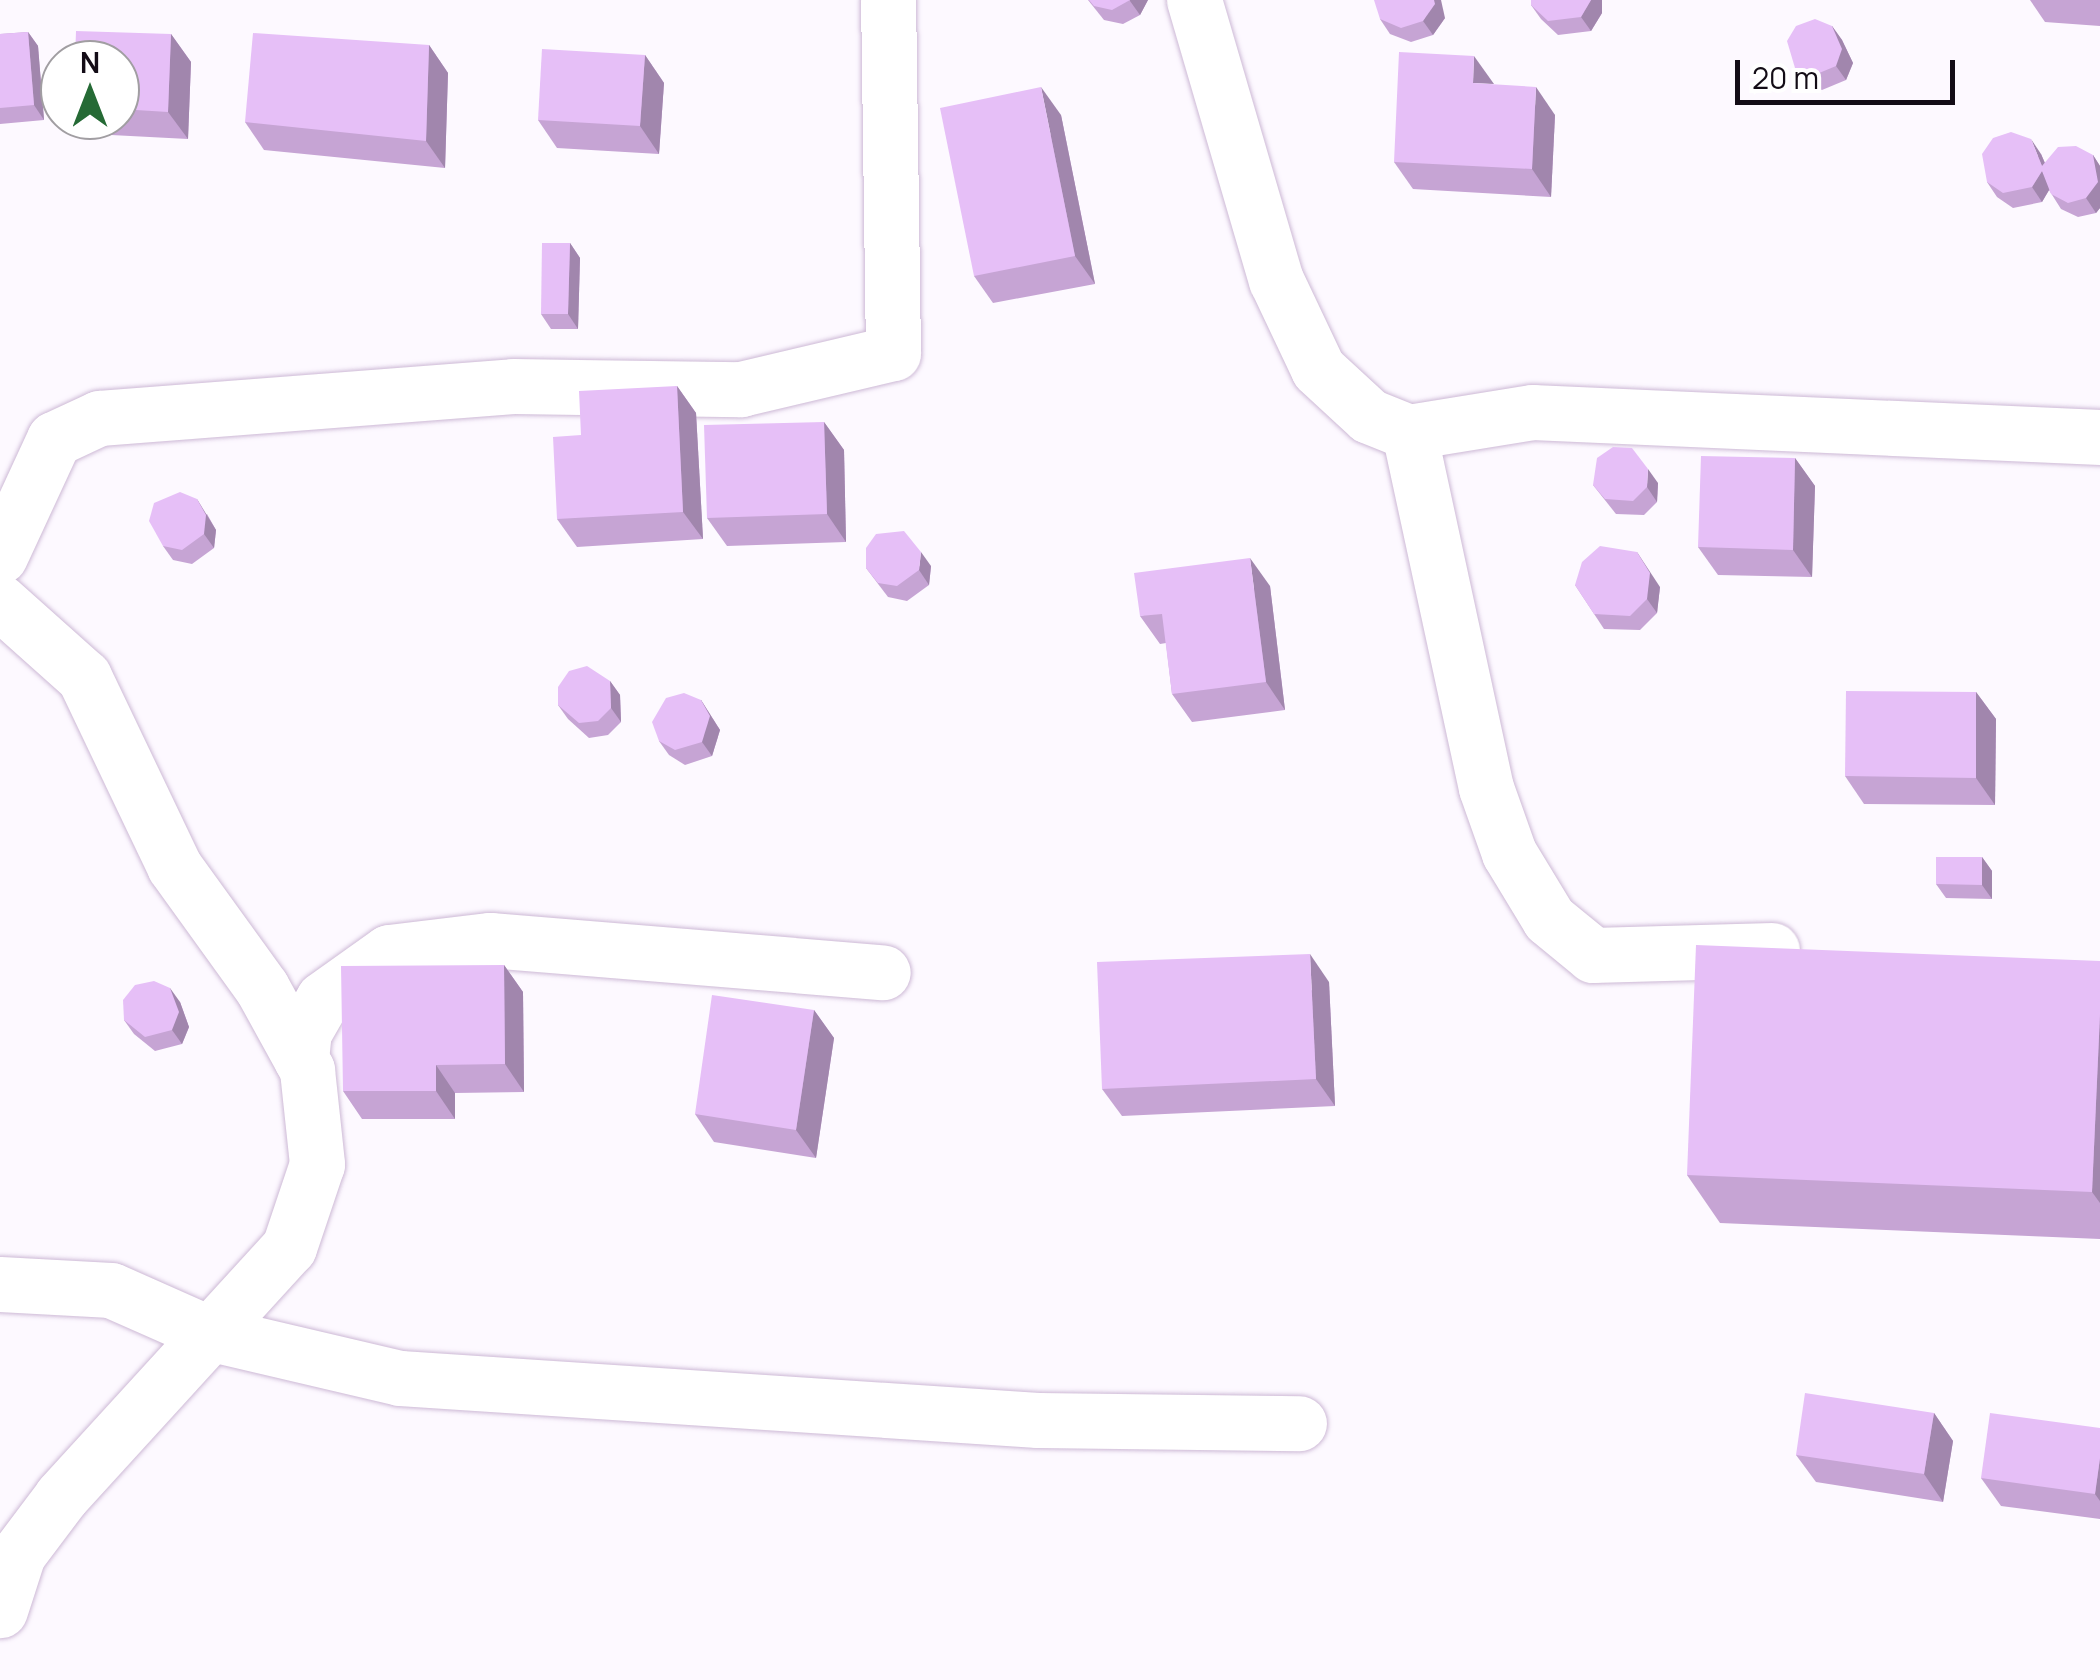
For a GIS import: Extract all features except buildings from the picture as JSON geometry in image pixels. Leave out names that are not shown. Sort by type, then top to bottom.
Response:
[{"type":"street","points":[[0,556],[54,439],[100,418],[512,386],[740,389],[893,354],[888,0]]},
{"type":"street","points":[[1194,0],[1276,280],[1318,369],[1368,416],[1409,432],[1532,412],[2100,437]]},
{"type":"street","points":[[1409,432],[1486,788],[1508,853],[1549,919],[1593,954],[1817,951]]},
{"type":"street","points":[[0,602],[84,676],[174,866],[262,988],[301,1058]]},
{"type":"street","points":[[0,1610],[9,1559],[103,1444],[289,1247],[305,1209],[317,1164],[301,1058],[304,1032],[323,999],[389,952],[490,940],[883,972]]},
{"type":"street","points":[[0,1284],[111,1290],[208,1333],[400,1378],[1038,1420],[1299,1424]]}]
